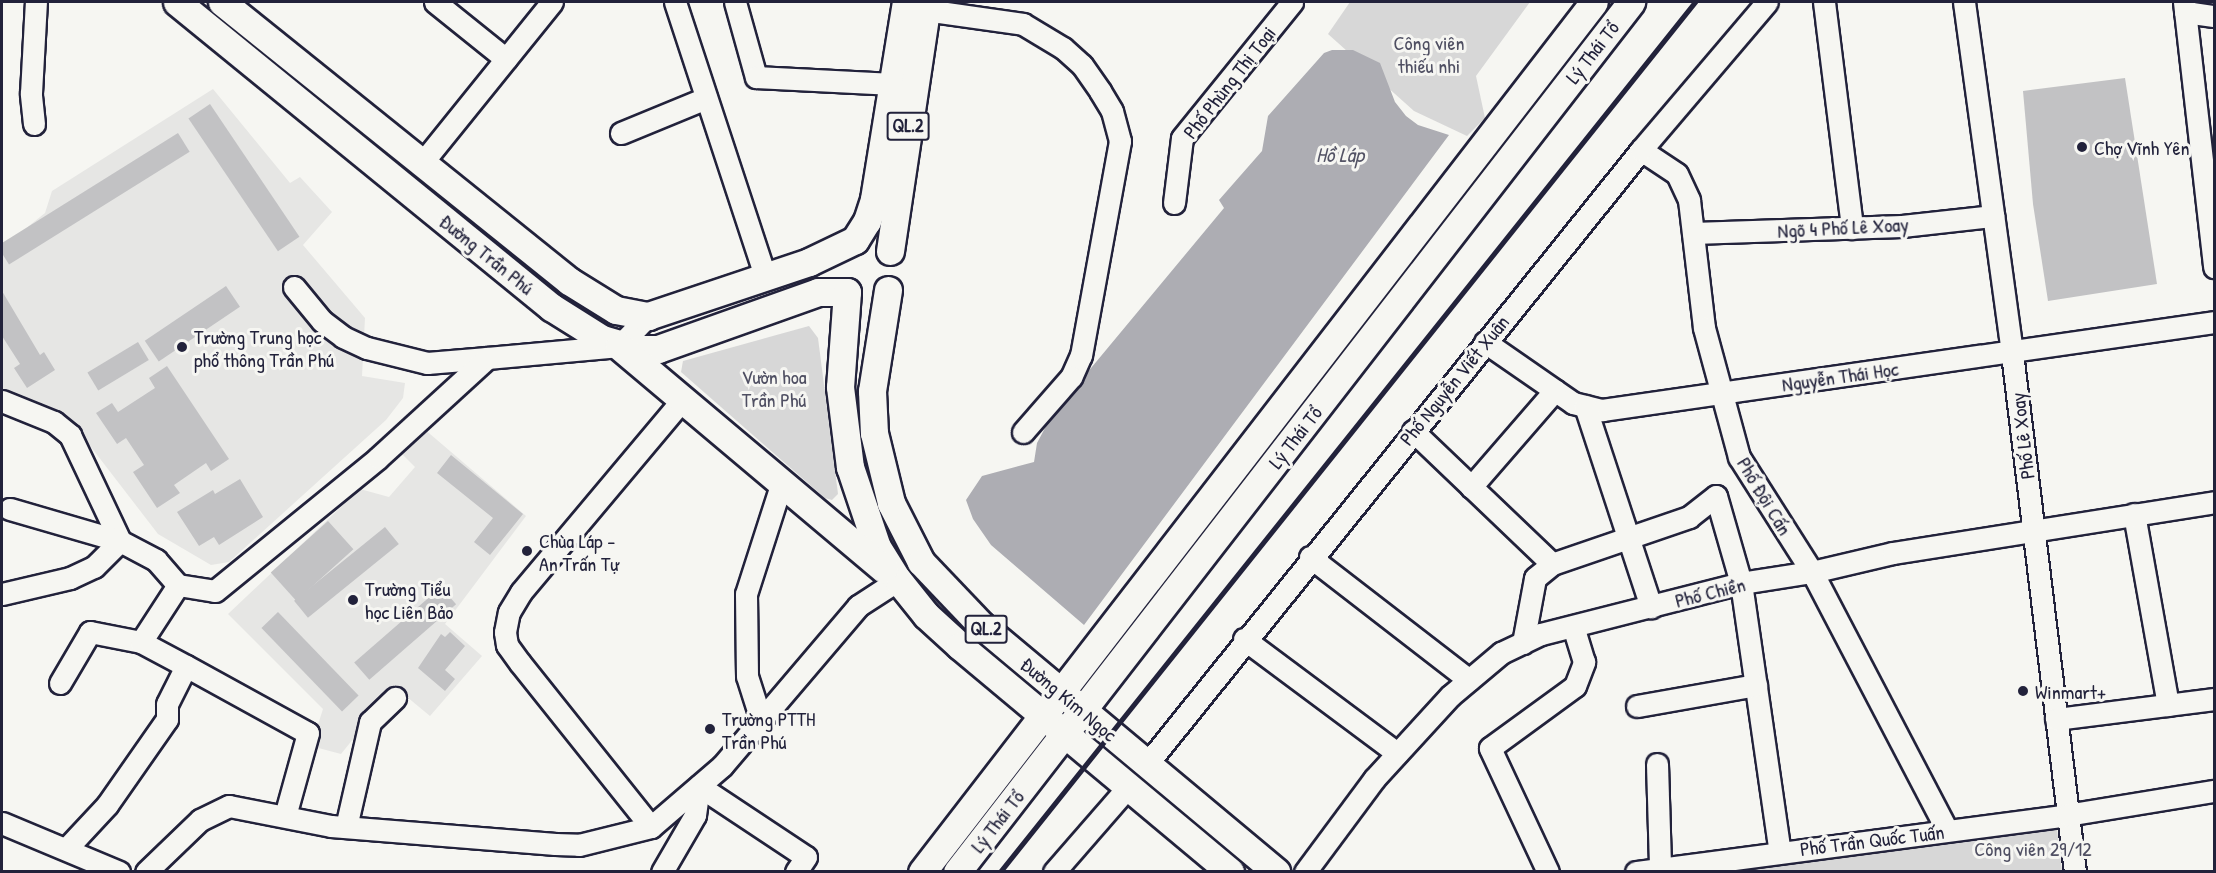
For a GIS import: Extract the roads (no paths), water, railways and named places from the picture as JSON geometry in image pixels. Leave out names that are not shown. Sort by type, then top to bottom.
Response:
[{"type":"main road","name":"Đường Trần Phú","points":[[177,2],[551,307],[589,332],[618,346],[658,349],[818,292],[847,292]]},
{"type":"main road","name":"Đường Trần Phú","points":[[222,2],[588,294],[616,310],[648,316],[766,278],[853,242]]},
{"type":"main road","name":"Lý Thái Tổ","points":[[922,872],[1044,717],[1594,2]]},
{"type":"main road","name":"Lý Thái Tổ","points":[[957,872],[1631,2]]},
{"type":"main road","name":"QL.2","points":[[847,292],[838,280],[836,265],[842,252],[853,242],[871,210],[893,84],[919,4]]},
{"type":"main road","name":"QL.2","points":[[888,290],[896,270],[890,251],[919,4]]},
{"type":"main road","points":[[853,242],[873,239],[890,251]]},
{"type":"main road","points":[[847,292],[868,299],[888,290]]},
{"type":"main road","name":"Đường Kim Ngọc","points":[[888,290],[872,413],[884,478],[902,530],[921,562],[947,593],[1061,694],[1276,872]]},
{"type":"main road","name":"Đường Kim Ngọc","points":[[847,292],[840,372],[850,466],[877,547],[898,580],[926,615],[1065,735],[1230,872]]},
{"type":"main road","points":[[618,346],[898,580]]},
{"type":"street","points":[[34,124],[31,93],[36,2]]},
{"type":"street","points":[[435,2],[506,59]]},
{"type":"street","points":[[422,163],[552,2]]},
{"type":"street","points":[[675,2],[766,278]]},
{"type":"street","points":[[735,2],[756,77],[893,84]]},
{"type":"street","name":"Phố Phùng Thị Toại","points":[[1174,203],[1182,138],[1292,2]]},
{"type":"street","name":"Phố Nguyễn Viết Xuân","points":[[1147,764],[1244,639],[1641,150],[1767,2]]},
{"type":"street","points":[[1824,2],[1851,228]]},
{"type":"street","name":"Phố Lê Xoay","points":[[1964,2],[2012,353],[2075,872]]},
{"type":"street","points":[[919,4],[1023,24],[1063,48],[1082,65],[1112,111],[1119,141],[1081,355],[1071,377],[1023,432]]},
{"type":"street","points":[[2214,16],[2184,7],[2214,267]]},
{"type":"street","points":[[621,134],[706,98]]},
{"type":"street","name":"Phố Đội Cấn","points":[[1641,150],[1677,174],[1689,200],[1704,328],[1739,457],[1812,572],[1947,830]]},
{"type":"street","name":"Ngõ 4 Phố Lê Xoay","points":[[1693,233],[1851,228],[1993,216]]},
{"type":"street","points":[[294,287],[322,321],[343,337],[367,348],[427,363],[618,346],[648,316]]},
{"type":"street","name":"Nguyễn Thái Học","points":[[1485,342],[1555,390],[1585,406],[1602,410],[2012,353],[2214,322]]},
{"type":"street","points":[[10,509],[120,541],[156,560],[178,585],[215,591],[235,579],[378,458],[487,358]]},
{"type":"street","points":[[1471,487],[1555,390]]},
{"type":"street","points":[[651,827],[520,663],[507,645],[505,632],[509,612],[521,592],[683,399]]},
{"type":"street","points":[[2,401],[54,422],[70,435],[120,541]]},
{"type":"street","points":[[1585,406],[1651,607]]},
{"type":"street","points":[[1413,431],[1552,564]]},
{"type":"street","points":[[761,720],[747,675],[746,594],[782,482]]},
{"type":"street","points":[[1523,643],[1535,578],[1552,564],[1689,517],[1716,496],[1741,584],[1780,852]]},
{"type":"street","name":"Phố Chiền","points":[[1305,872],[1397,753],[1469,680],[1501,653],[1523,643],[1573,627],[1741,584],[1812,572],[1893,553],[2214,502]]},
{"type":"street","points":[[2134,514],[2168,705]]},
{"type":"street","points":[[2,594],[70,578],[104,561],[120,541]]},
{"type":"street","points":[[1310,558],[1469,680]]},
{"type":"street","points":[[146,872],[200,820],[229,806],[346,827],[579,845],[651,827],[699,786],[761,720],[858,606],[898,580]]},
{"type":"street","points":[[141,642],[178,585]]},
{"type":"street","points":[[1548,872],[1490,748],[1575,686],[1584,662],[1573,627]]},
{"type":"street","points":[[60,683],[90,632],[141,642],[308,733],[285,816]]},
{"type":"street","points":[[1244,639],[1397,753]]},
{"type":"street","points":[[68,848],[107,805],[167,719],[167,704],[186,666]]},
{"type":"street","points":[[1637,706],[1756,685]]},
{"type":"street","points":[[346,827],[370,722],[395,698]]},
{"type":"street","points":[[2056,719],[2214,699]]},
{"type":"street","points":[[1657,764],[1660,868]]},
{"type":"street","points":[[662,872],[695,815],[699,786]]},
{"type":"street","points":[[699,786],[806,857],[796,872]]},
{"type":"street","points":[[1054,872],[1128,787]]},
{"type":"street","name":"Phố Trần Quốc Tuấn","points":[[1636,872],[2067,815],[2214,791]]},
{"type":"street","points":[[2,823],[68,848],[119,872]]},
{"type":"water","name":"Hồ Láp","points":[[1332,50],[1353,50],[1380,63],[1395,102],[1406,116],[1418,125],[1449,135],[1084,625],[991,545],[973,519],[966,500],[982,476],[1034,462],[1037,443],[1052,415],[1224,208],[1219,200],[1262,151],[1268,116],[1324,53]]},
{"type":"railway","points":[[1000,872],[1695,2]]},
{"type":"place","name":"Chợ Vĩnh Yên","points":[[2082,147]]},
{"type":"place","name":"Trường Trung học phổ thông Trần Phú","points":[[182,347]]},
{"type":"place","name":"Chùa Láp - An Trấn Tự","points":[[527,551]]},
{"type":"place","name":"Trường Tiểu học Liên Bảo","points":[[353,600]]},
{"type":"place","name":"Winmart+","points":[[2023,691]]},
{"type":"place","name":"Trường PTTH Trần Phú","points":[[710,729]]},
{"type":"park label","name":"Công viên thiếu nhi","points":[[1429,54]]},
{"type":"park label","name":"Vườn hoa Trần Phú","points":[[774,388]]},
{"type":"park label","name":"Công viên 29/12","points":[[2033,848]]}]
